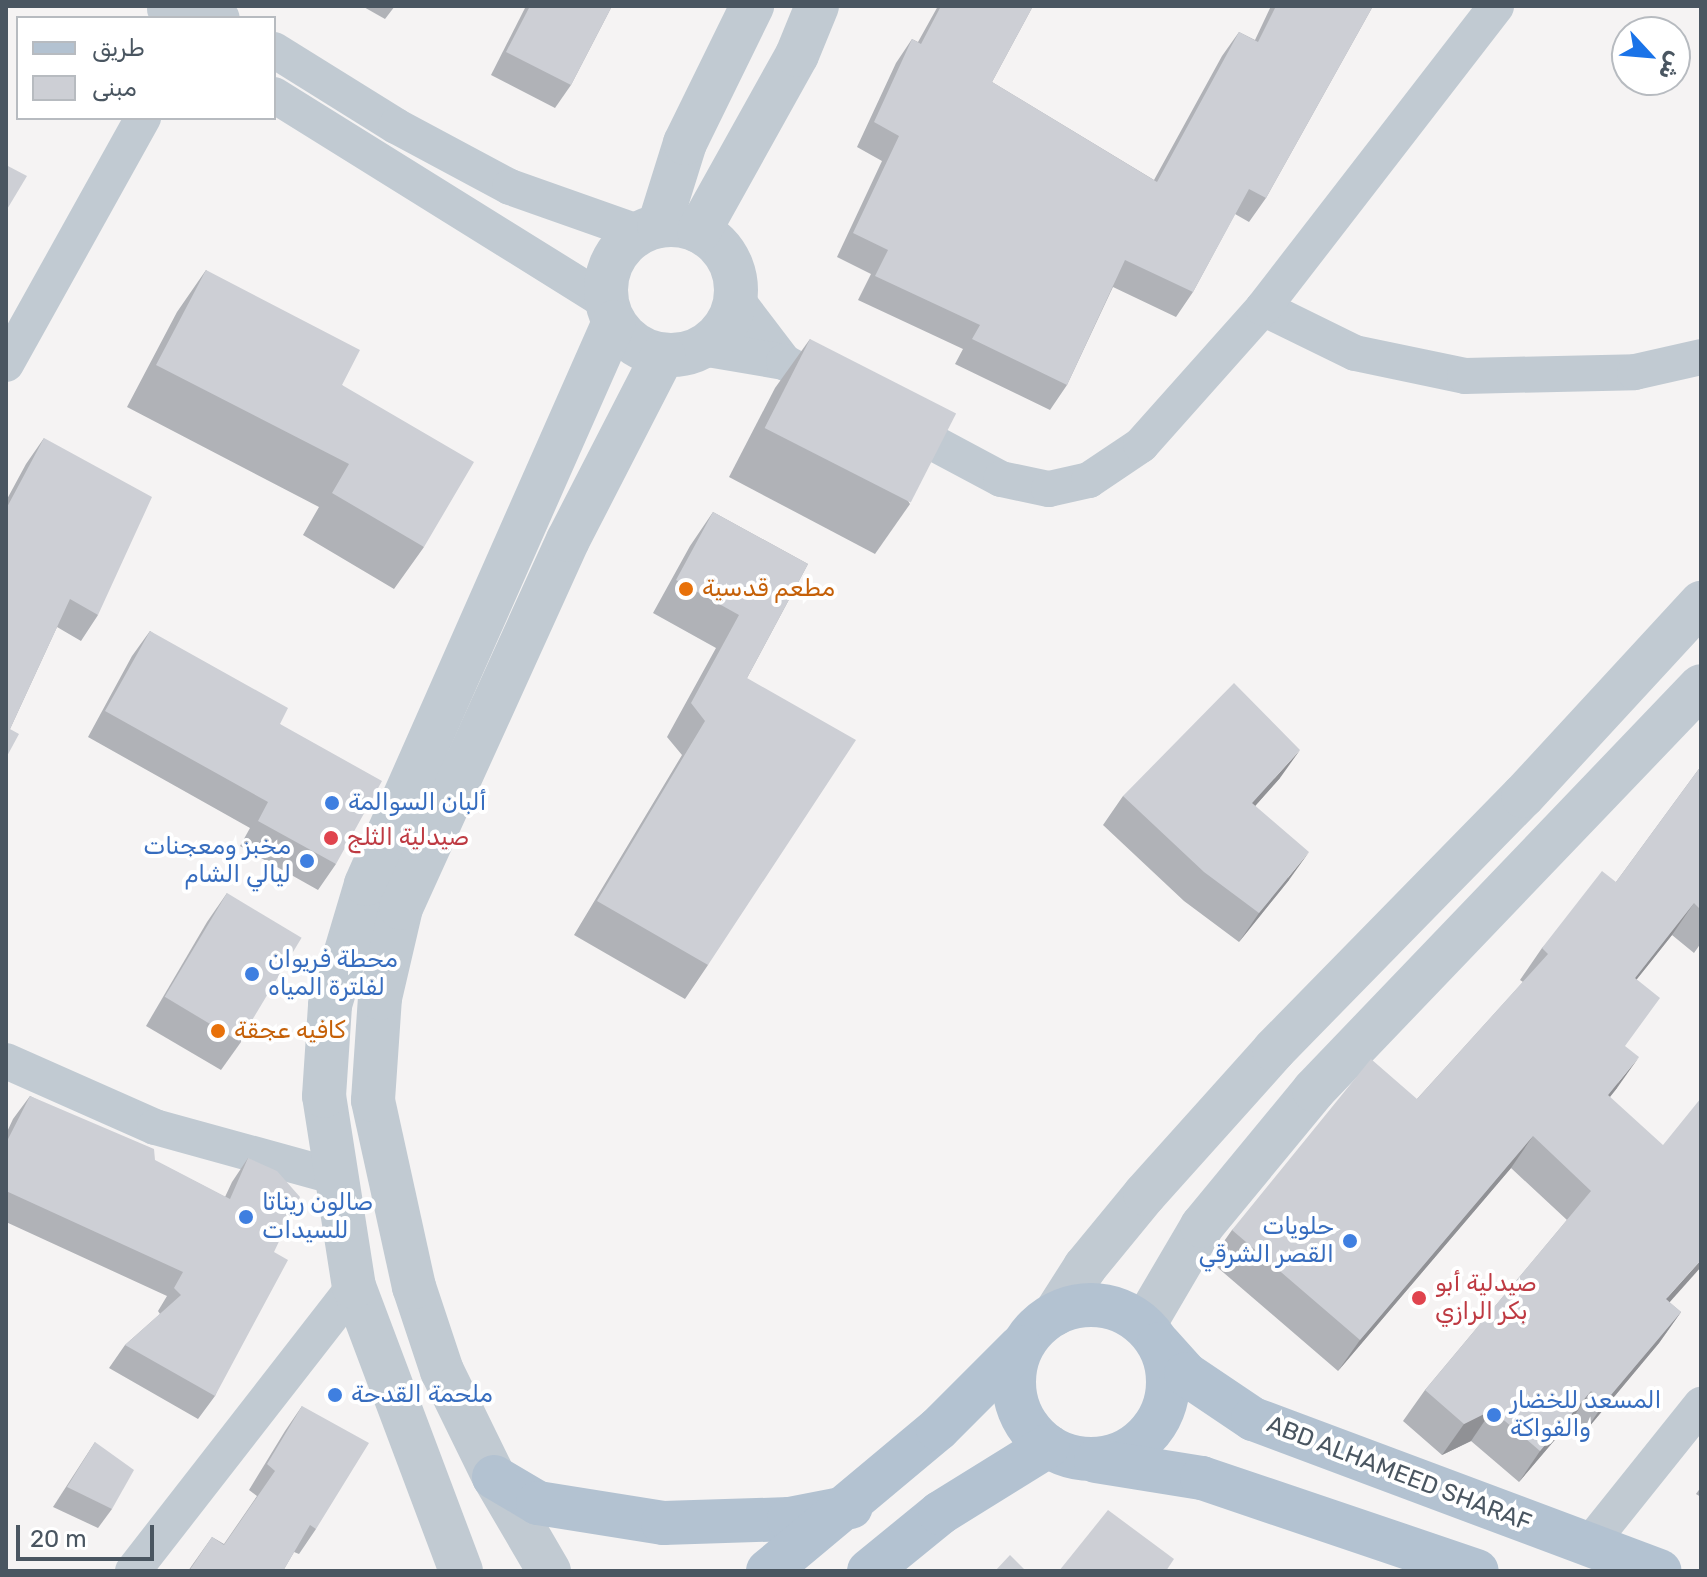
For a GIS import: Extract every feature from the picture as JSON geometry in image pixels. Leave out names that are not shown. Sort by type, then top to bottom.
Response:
[{"type":"main road","points":[[768,1571],[851,1507],[1055,1314],[1101,1305],[1151,1335],[1167,1367],[1161,1415],[1128,1449],[1065,1453],[940,1513],[869,1571]]},
{"type":"main road","name":"ABD ALHAMEED SHARAF","points":[[1151,1335],[1186,1374],[1253,1419],[1659,1571]]},
{"type":"main road","points":[[1020,1347],[1014,1392],[1020,1413],[1065,1453],[1202,1478],[1477,1571]]},
{"type":"main road","points":[[494,1477],[538,1503],[663,1523],[789,1519],[851,1507]]},
{"type":"street","points":[[666,230],[685,143],[752,6]]},
{"type":"street","points":[[461,1571],[354,1287],[333,1176],[324,1096],[330,1005],[346,944],[422,750],[610,312],[612,262],[666,230],[797,55],[817,6]]},
{"type":"street","points":[[276,96],[610,312],[643,350],[784,362],[1001,479],[1049,489],[1089,480],[1141,445],[1263,308],[1496,6]]},
{"type":"street","points":[[165,11],[210,15]]},
{"type":"street","points":[[276,51],[396,126],[510,187],[666,230],[728,259],[736,299],[784,362]]},
{"type":"street","points":[[6,364],[142,120]]},
{"type":"street","points":[[549,1571],[494,1477],[442,1371],[414,1287],[373,1100],[380,998],[401,908],[568,540],[682,351],[718,335],[736,299]]},
{"type":"street","points":[[1263,308],[1355,353],[1465,376],[1635,372],[1701,357]]},
{"type":"street","points":[[1055,1314],[1105,1242],[1254,1072],[1523,796],[1701,603]]},
{"type":"street","points":[[1151,1335],[1202,1226],[1314,1090],[1701,686]]},
{"type":"street","points":[[6,1061],[155,1127],[333,1176]]},
{"type":"street","points":[[133,1571],[354,1287]]},
{"type":"street","points":[[1588,1546],[1701,1405]]},
{"type":"building","points":[[530,6],[612,6],[571,85],[506,52]]},
{"type":"building","points":[[941,6],[1033,6],[992,82],[1157,182],[1239,32],[1258,42],[1276,6],[1373,6],[1266,198],[1249,189],[1193,292],[1125,260],[1067,385],[972,339],[980,325],[875,276],[888,250],[853,233],[899,136],[874,122],[912,39],[921,44]]},
{"type":"building","points":[[6,165],[27,176],[6,211]]},
{"type":"building","points":[[206,270],[360,350],[342,385],[474,462],[424,547],[332,493],[349,464],[156,365]]},
{"type":"building","points":[[810,339],[956,413],[911,503],[765,428]]},
{"type":"building","points":[[44,438],[152,497],[98,615],[70,599],[10,729],[19,734],[6,758],[6,509]]},
{"type":"building","points":[[713,512],[808,564],[747,678],[856,740],[708,965],[597,901],[705,721],[691,703],[739,615],[676,580]]},
{"type":"building","points":[[150,631],[288,708],[280,724],[382,781],[336,864],[258,821],[268,802],[105,711]]},
{"type":"building","points":[[1234,683],[1300,750],[1252,803],[1309,852],[1259,913],[1204,872],[1123,796]]},
{"type":"building","points":[[1701,766],[1701,910],[1694,903],[1635,978],[1660,998],[1625,1046],[1639,1057],[1608,1095],[1663,1145],[1701,1098],[1701,1260],[1666,1299],[1681,1312],[1605,1402],[1591,1391],[1540,1451],[1492,1410],[1464,1424],[1425,1390],[1591,1191],[1533,1136],[1360,1340],[1232,1230],[1371,1059],[1417,1099],[1548,954],[1542,948],[1602,871],[1616,882]]},
{"type":"building","points":[[227,893],[302,938],[239,1042],[165,997]]},
{"type":"building","points":[[30,1096],[154,1149],[155,1160],[230,1199],[248,1158],[277,1171],[300,1197],[274,1252],[288,1260],[215,1396],[125,1345],[181,1295],[174,1288],[183,1272],[6,1191],[6,1143]]},
{"type":"building","points":[[302,1406],[369,1443],[316,1529],[310,1525],[283,1571],[189,1571],[212,1537],[224,1545],[275,1471],[267,1464]]},
{"type":"building","points":[[95,1442],[134,1470],[112,1509],[67,1487]]},
{"type":"building","points":[[1108,1510],[1174,1559],[1166,1571],[1059,1571]]},
{"type":"building","points":[[1010,1555],[1026,1571],[995,1571]]},
{"type":"place","name":"مطعم قدسية","points":[[686,589]]},
{"type":"place","name":"ألبان السوالمة","points":[[332,803]]},
{"type":"place","name":"صيدلية الثلج","points":[[331,838]]},
{"type":"place","name":"مخبز ومعجنات ليالي الشام","points":[[307,861]]},
{"type":"place","name":"محطة فريوان لفلترة المياه","points":[[252,974]]},
{"type":"place","name":"كافيه عجقة","points":[[218,1031]]},
{"type":"place","name":"صالون ريناتا للسيدات","points":[[246,1217]]},
{"type":"place","name":"حلويات القصر الشرقي","points":[[1350,1241]]},
{"type":"place","name":"صيدلية أبو بكر الرازي","points":[[1419,1298]]},
{"type":"place","name":"ملحمة القدحة","points":[[335,1395]]},
{"type":"place","name":"المسعد للخضار والفواكة","points":[[1494,1415]]}]
